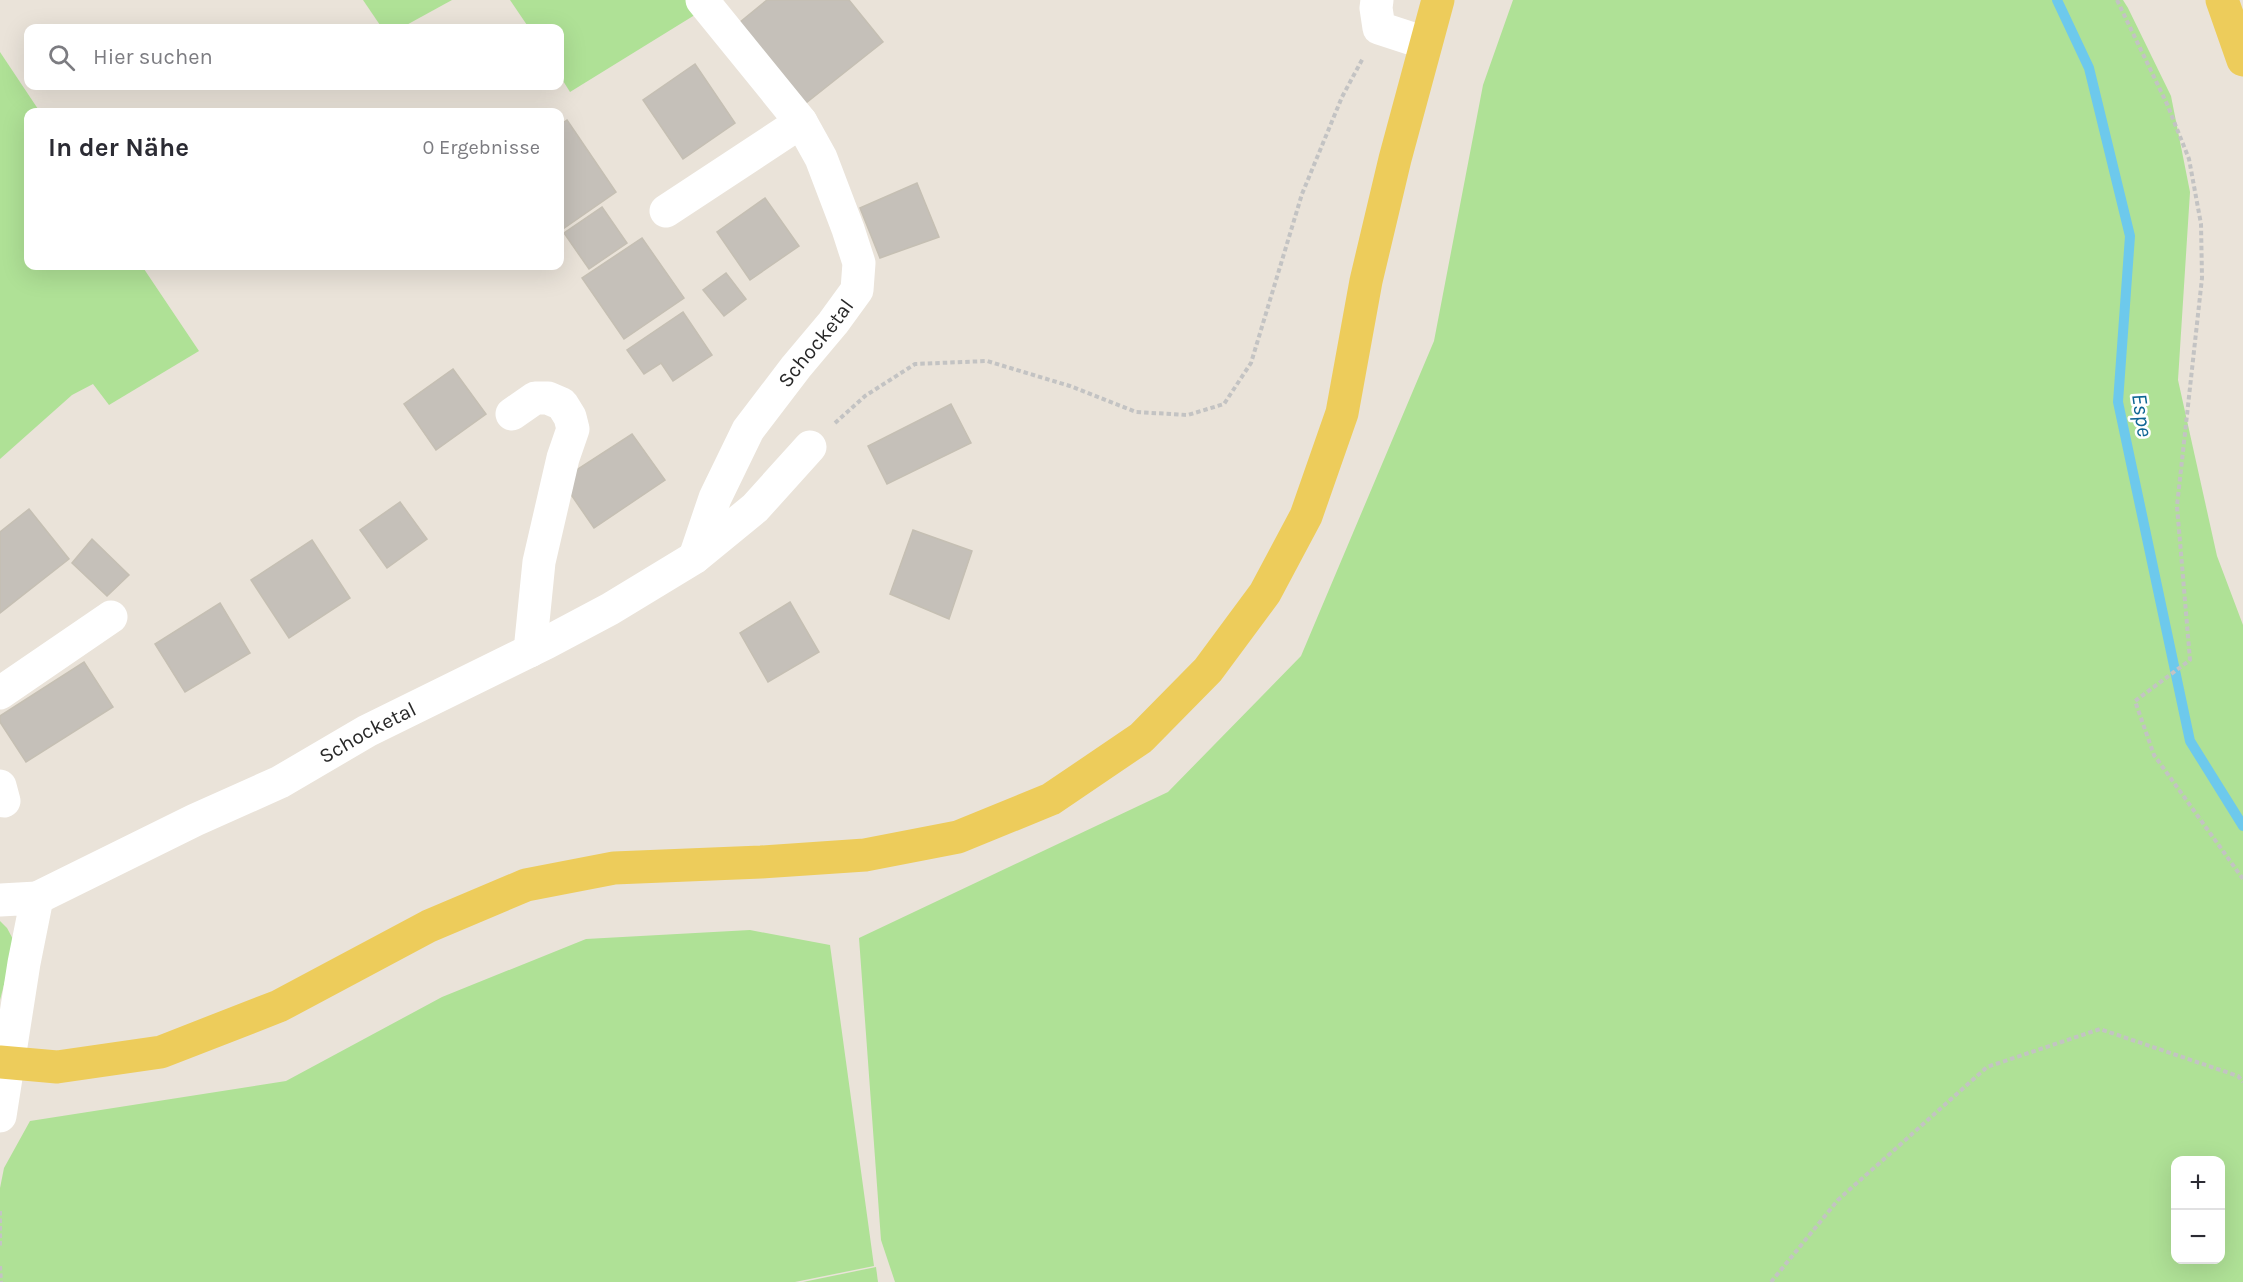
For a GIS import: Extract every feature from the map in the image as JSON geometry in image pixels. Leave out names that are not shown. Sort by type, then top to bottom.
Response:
[{"type":"main road","points":[[0,1062],[57,1067],[160,1052],[279,1006],[429,926],[526,885],[614,868],[865,855],[958,837],[1052,799],[1141,738],[1208,670],[1264,593],[1306,516],[1342,413],[1366,281],[1425,43],[1438,0]]},
{"type":"main road","points":[[2222,0],[2243,60]]},
{"type":"street","name":"Schocketal","points":[[694,558],[715,498],[748,430],[857,290],[859,263],[821,158],[801,122],[702,0]]},
{"type":"street","points":[[1378,14],[1425,43]]},
{"type":"street","points":[[666,211],[801,122]]},
{"type":"street","points":[[512,414],[535,398],[548,398],[562,404],[570,417],[573,429],[563,458],[539,562],[530,651]]},
{"type":"street","name":"Schocketal","points":[[0,900],[37,898],[195,820],[280,783],[367,731],[610,609],[694,558],[755,508],[810,447]]},
{"type":"street","points":[[0,693],[111,617]]},
{"type":"street","points":[[0,1116],[24,963],[37,898]]},
{"type":"path","points":[[2117,0],[2167,104],[2189,159],[2201,224],[2202,278],[2177,506],[2190,660],[2135,701],[2154,754],[2243,879]]},
{"type":"path","points":[[810,447],[865,396],[915,364],[987,361],[1070,386],[1136,411],[1188,415],[1224,404],[1251,363],[1302,194],[1378,14]]},
{"type":"path","points":[[1771,1282],[1838,1200],[1987,1067],[2100,1029],[2238,1077],[2243,1082]]},
{"type":"path","points":[[0,1211],[0,1246]]},
{"type":"path","points":[[0,1266],[2,1282]]},
{"type":"green space","points":[[363,0],[452,0],[408,24],[379,24]]},
{"type":"green space","points":[[510,0],[687,0],[698,13],[570,92],[564,82],[564,24],[526,24]]},
{"type":"green space","points":[[1513,0],[2123,0],[2171,96],[2190,192],[2178,380],[2217,556],[2243,625],[2243,1282],[895,1282],[881,1240],[859,938],[1168,792],[1301,656],[1434,341],[1483,85]]},
{"type":"green space","points":[[0,52],[37,108],[24,108],[24,270],[145,270],[199,351],[109,405],[93,384],[72,395],[0,459]]},
{"type":"green space","points":[[0,921],[7,928],[15,943],[0,1000]]},
{"type":"green space","points":[[750,930],[830,945],[874,1266],[795,1282],[0,1282],[0,1188],[4,1168],[30,1121],[286,1081],[442,997],[586,939]]},
{"type":"green space","points":[[876,1267],[878,1282],[803,1282]]},
{"type":"building","points":[[767,0],[849,0],[883,42],[806,103],[740,22]]},
{"type":"building","points":[[695,64],[735,123],[683,159],[643,100]]},
{"type":"building","points":[[567,120],[616,192],[564,228],[564,122]]},
{"type":"building","points":[[917,183],[939,237],[880,258],[860,208]]},
{"type":"building","points":[[765,198],[799,246],[750,280],[717,232]]},
{"type":"building","points":[[602,207],[627,243],[589,269],[564,233]]},
{"type":"building","points":[[642,238],[684,298],[624,339],[582,278]]},
{"type":"building","points":[[726,273],[746,299],[724,316],[703,290]]},
{"type":"building","points":[[683,312],[712,355],[673,381],[661,363],[644,374],[627,350]]},
{"type":"building","points":[[453,369],[486,414],[436,450],[404,404]]},
{"type":"building","points":[[951,404],[971,443],[887,484],[868,446]]},
{"type":"building","points":[[632,434],[665,480],[594,528],[561,480]]},
{"type":"building","points":[[400,502],[427,539],[387,568],[360,530]]},
{"type":"building","points":[[29,509],[69,559],[0,613],[0,532]]},
{"type":"building","points":[[913,530],[972,551],[949,619],[890,594]]},
{"type":"building","points":[[92,539],[129,575],[107,596],[72,563]]},
{"type":"building","points":[[312,540],[350,598],[289,638],[251,580]]},
{"type":"building","points":[[790,602],[819,652],[768,682],[740,633]]},
{"type":"building","points":[[220,603],[250,653],[185,692],[155,644]]},
{"type":"building","points":[[84,662],[113,707],[26,762],[0,722],[0,716]]},
{"type":"waterway","name":"Espe","points":[[2057,0],[2089,68],[2130,236],[2118,402],[2190,741],[2243,826]]}]
